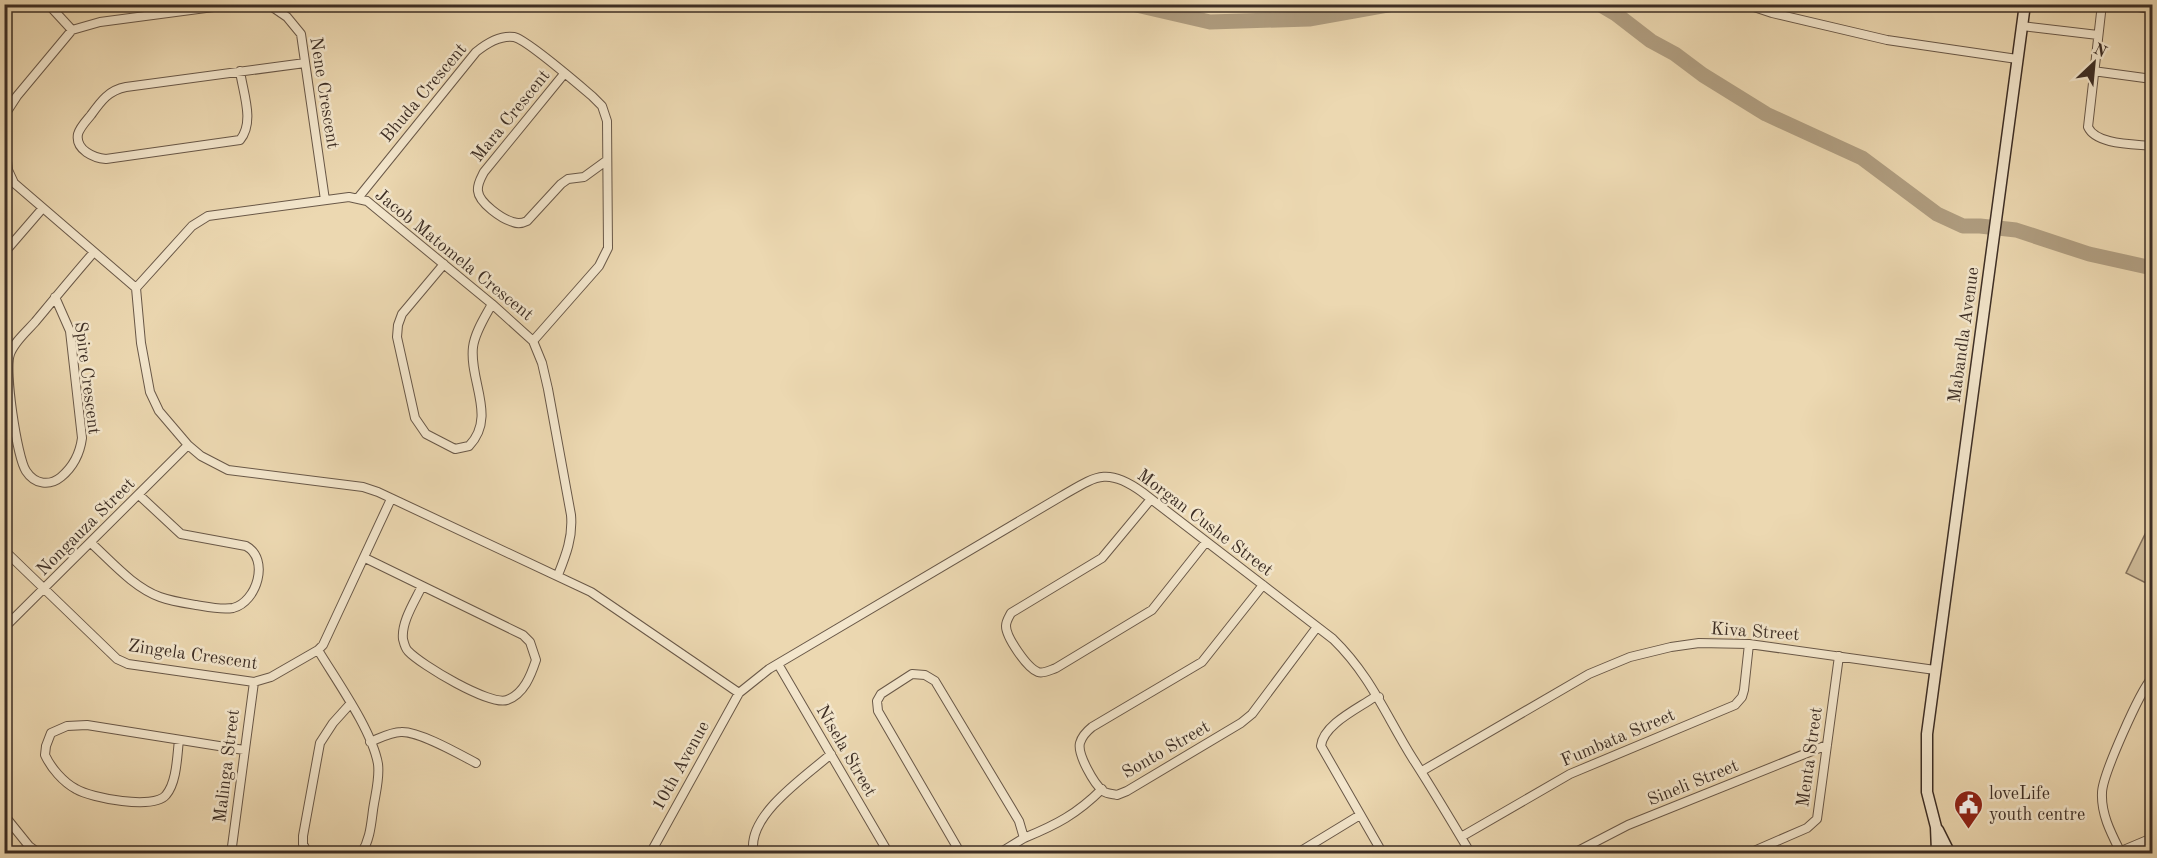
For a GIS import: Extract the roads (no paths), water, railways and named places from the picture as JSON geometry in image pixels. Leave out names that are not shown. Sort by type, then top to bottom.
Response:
[{"type":"street","points":[[48,4],[72,30]]},
{"type":"street","points":[[4,116],[17,96],[72,30],[100,22],[236,4]]},
{"type":"street","name":"Nene Crescent","points":[[268,4],[295,25],[301,34],[325,200]]},
{"type":"street","points":[[1745,4],[1795,19],[1887,40],[2018,58]]},
{"type":"street","name":"Mabandla Avenue","points":[[1943,852],[1927,792],[1925,772],[1927,734],[2025,4]]},
{"type":"street","points":[[2102,4],[2087,120],[2091,132],[2100,139],[2152,146]]},
{"type":"street","points":[[2118,4],[2152,9]]},
{"type":"street","points":[[2022,26],[2098,35]]},
{"type":"street","name":"Bhuda Crescent","points":[[358,198],[476,52],[488,42],[505,37],[522,40],[592,96],[606,112],[608,248],[599,267],[533,341]]},
{"type":"street","points":[[240,72],[249,123],[240,140],[106,159],[84,151],[80,145],[78,139],[80,131],[108,94],[114,90],[240,72],[305,63]]},
{"type":"street","points":[[2093,71],[2152,79]]},
{"type":"street","name":"Mara Crescent","points":[[564,74],[482,177],[479,184],[480,197],[502,216],[513,222],[521,223],[527,221],[568,179],[584,177],[606,161]]},
{"type":"street","points":[[4,135],[10,178],[42,209],[136,288],[141,342],[150,392],[159,411],[188,445],[201,456],[228,470],[363,487],[391,499],[558,575],[606,601],[739,693]]},
{"type":"street","name":"Jacob Matomela Crescent","points":[[136,288],[192,226],[208,216],[349,196],[367,201],[492,304],[533,341],[542,363],[548,389],[571,515],[570,543],[558,575]]},
{"type":"street","points":[[4,253],[42,209]]},
{"type":"street","name":"Spire Crescent","points":[[56,297],[70,331],[82,438],[79,454],[69,469],[53,483],[46,484],[31,477],[21,460],[8,371],[9,359],[14,348],[56,297],[94,252]]},
{"type":"street","points":[[444,264],[402,314],[397,337],[415,418],[426,434],[455,449],[469,446],[481,428],[483,411],[474,372],[473,344],[477,331],[492,304]]},
{"type":"street","name":"Nongauza Street","points":[[4,628],[188,445]]},
{"type":"street","name":"Morgan Cushe Street","points":[[739,693],[778,664],[1088,481],[1107,476],[1122,479],[1333,639],[1352,657],[1379,697],[1413,759],[1471,854]]},
{"type":"street","points":[[91,543],[136,584],[158,596],[169,600],[225,609],[238,606],[244,601],[258,577],[260,566],[257,555],[252,549],[181,534],[139,495]]},
{"type":"street","name":"Zingela Crescent","points":[[4,550],[117,659],[128,664],[254,682],[271,677],[318,650],[327,638],[391,499]]},
{"type":"street","points":[[1151,499],[1102,558],[1011,613],[1006,627],[1009,636],[1031,668],[1044,673],[1056,668],[1152,610],[1206,542]]},
{"type":"street","points":[[365,558],[523,635],[530,642],[536,660],[528,681],[520,691],[508,700],[501,701],[484,696],[441,675],[408,651],[403,640],[404,627],[422,586]]},
{"type":"street","name":"Sonto Street","points":[[1263,585],[1202,662],[1086,732],[1079,747],[1090,773],[1102,789],[1118,795],[1127,791],[1241,723],[1252,714],[1317,627]]},
{"type":"street","name":"Kiva Street","points":[[1422,771],[1589,674],[1618,661],[1646,653],[1699,643],[1749,644],[1935,670]]},
{"type":"street","name":"Fumbata Street","points":[[1461,837],[1570,774],[1735,705],[1742,697],[1744,690],[1749,644]]},
{"type":"street","points":[[318,650],[351,703],[376,757],[378,772],[370,835],[361,854]]},
{"type":"street","name":"Menta Street","points":[[1747,854],[1789,837],[1814,823],[1819,810],[1839,656]]},
{"type":"street","name":"Ntsela Street","points":[[778,664],[889,854]]},
{"type":"street","points":[[961,854],[878,711],[879,697],[912,674],[921,674],[931,678],[939,687],[1019,821],[1024,838]]},
{"type":"street","points":[[2152,678],[2143,691],[2107,771],[2102,790],[2102,804],[2117,852],[2152,838]]},
{"type":"street","name":"Malinga Street","points":[[231,854],[254,682]]},
{"type":"street","name":"10th Avenue","points":[[650,854],[739,693]]},
{"type":"street","points":[[1379,697],[1373,698],[1331,727],[1324,734],[1322,742],[1323,750],[1383,854]]},
{"type":"street","points":[[308,854],[303,844],[303,836],[318,750],[333,723],[351,703]]},
{"type":"street","points":[[179,740],[171,787],[164,797],[151,801],[96,796],[77,790],[64,782],[45,754],[51,733],[67,726],[87,725],[244,750]]},
{"type":"street","points":[[370,742],[396,732],[406,732],[476,763]]},
{"type":"street","name":"Sineli Street","points":[[1572,854],[1628,825],[1827,745]]},
{"type":"street","points":[[759,854],[753,847],[753,838],[764,817],[781,796],[831,754]]},
{"type":"street","points":[[998,854],[1024,838],[1071,816],[1102,789]]},
{"type":"street","points":[[1296,854],[1360,814]]},
{"type":"street","points":[[4,815],[29,846],[40,854]]},
{"type":"waterway","points":[[1132,4],[1210,22],[1309,19],[1393,4]]},
{"type":"waterway","points":[[1599,4],[1651,41],[1675,54],[1703,75],[1766,114],[1862,158],[1937,214],[1963,226],[2016,230],[2089,254],[2152,268]]},
{"type":"place","name":"loveLife youth centre","points":[[1968,830]]}]
